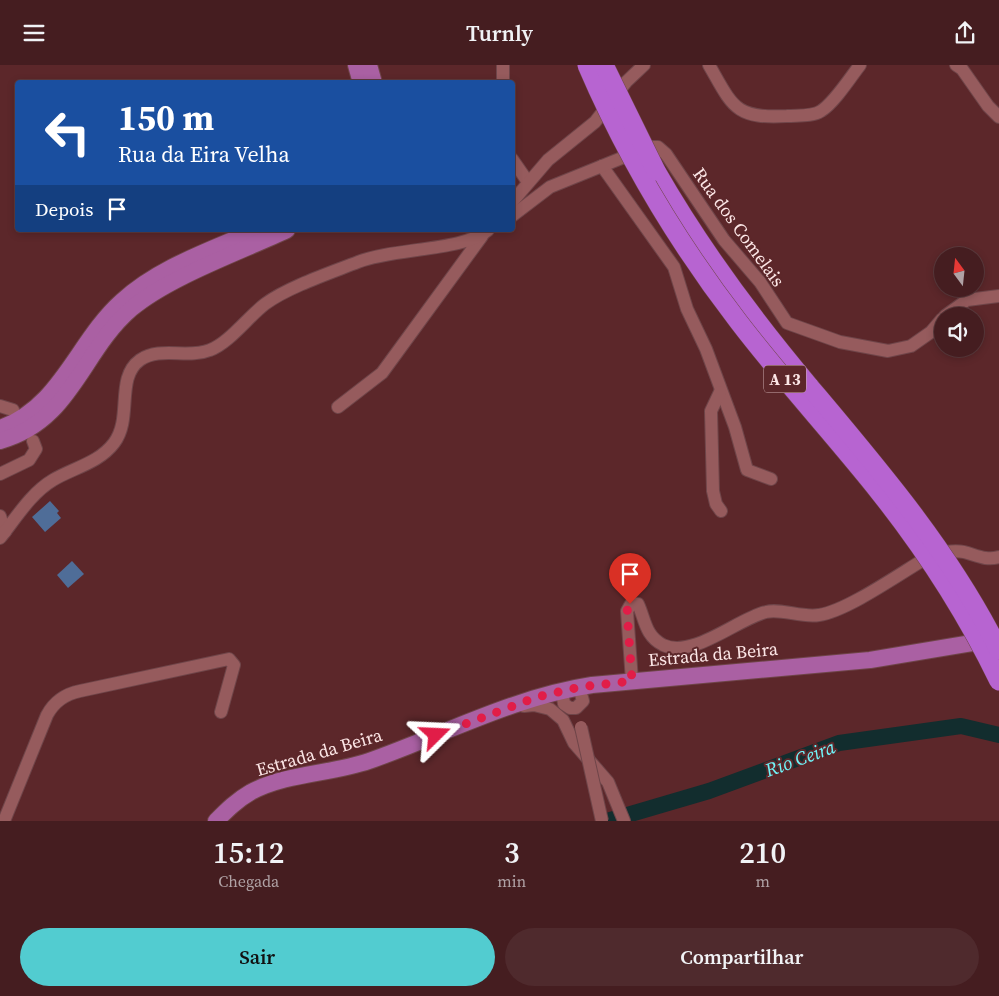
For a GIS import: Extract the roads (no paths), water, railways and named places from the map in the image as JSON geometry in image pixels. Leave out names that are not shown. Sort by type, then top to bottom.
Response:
[{"type":"highway","name":"A 13","points":[[587,65],[629,151],[685,247],[738,321],[880,493],[919,545],[964,615],[999,681]]},
{"type":"highway","name":"A 13","points":[[604,65],[656,171],[706,253],[771,341],[912,512],[954,572],[999,650]]},
{"type":"main road","points":[[356,65],[359,80]]},
{"type":"main road","points":[[369,65],[373,80]]},
{"type":"main road","points":[[0,428],[33,411],[50,395],[95,330],[130,294],[168,270],[252,232]]},
{"type":"main road","points":[[0,441],[35,426],[58,407],[117,323],[133,308],[175,282],[283,232]]},
{"type":"main road","name":"Estrada da Beira","points":[[216,821],[234,803],[267,786],[368,761],[537,697],[576,697],[632,681],[870,659],[999,639]]},
{"type":"street","points":[[503,65],[503,80]]},
{"type":"street","points":[[515,198],[548,160],[595,122],[626,82],[644,65]]},
{"type":"street","points":[[709,65],[736,107],[748,115],[769,117],[809,114],[821,111],[860,65]]},
{"type":"street","points":[[956,65],[962,69],[988,106],[999,117]]},
{"type":"street","name":"Rua dos Comelais","points":[[515,214],[550,187],[649,147],[662,149],[724,240],[765,289],[787,323],[840,342],[888,351],[911,346],[934,328]]},
{"type":"street","points":[[515,163],[528,182]]},
{"type":"street","points":[[602,166],[674,267],[687,309],[706,349],[720,392],[735,427],[747,469],[771,479]]},
{"type":"street","points":[[3,535],[41,489],[52,480],[92,462],[109,450],[115,442],[124,421],[127,378],[136,364],[150,355],[187,355],[210,351],[267,303],[358,261],[379,255],[459,243],[484,234]]},
{"type":"street","points":[[338,407],[382,373],[484,234]]},
{"type":"street","points":[[958,307],[967,301],[999,296]]},
{"type":"street","points":[[720,392],[711,411],[713,491],[716,504],[721,511]]},
{"type":"street","points":[[0,406],[13,410]]},
{"type":"street","points":[[0,474],[32,457],[36,449],[33,441]]},
{"type":"street","points":[[0,516],[3,535]]},
{"type":"street","points":[[632,681],[627,611],[630,604],[638,604],[645,627],[654,639],[664,646],[680,647],[700,642],[766,612],[804,617],[822,615],[843,607],[933,554],[947,551],[964,552],[985,559],[999,557]]},
{"type":"street","points":[[4,821],[47,715],[57,702],[65,696],[229,659],[234,665],[221,712]]},
{"type":"street","points":[[576,697],[602,821]]},
{"type":"street","points":[[504,709],[534,705],[550,709],[558,714],[567,725],[574,743],[608,782],[622,816]]},
{"type":"waterway","name":"Rio Ceira","points":[[607,821],[709,791],[839,743],[961,726],[999,735]]}]
